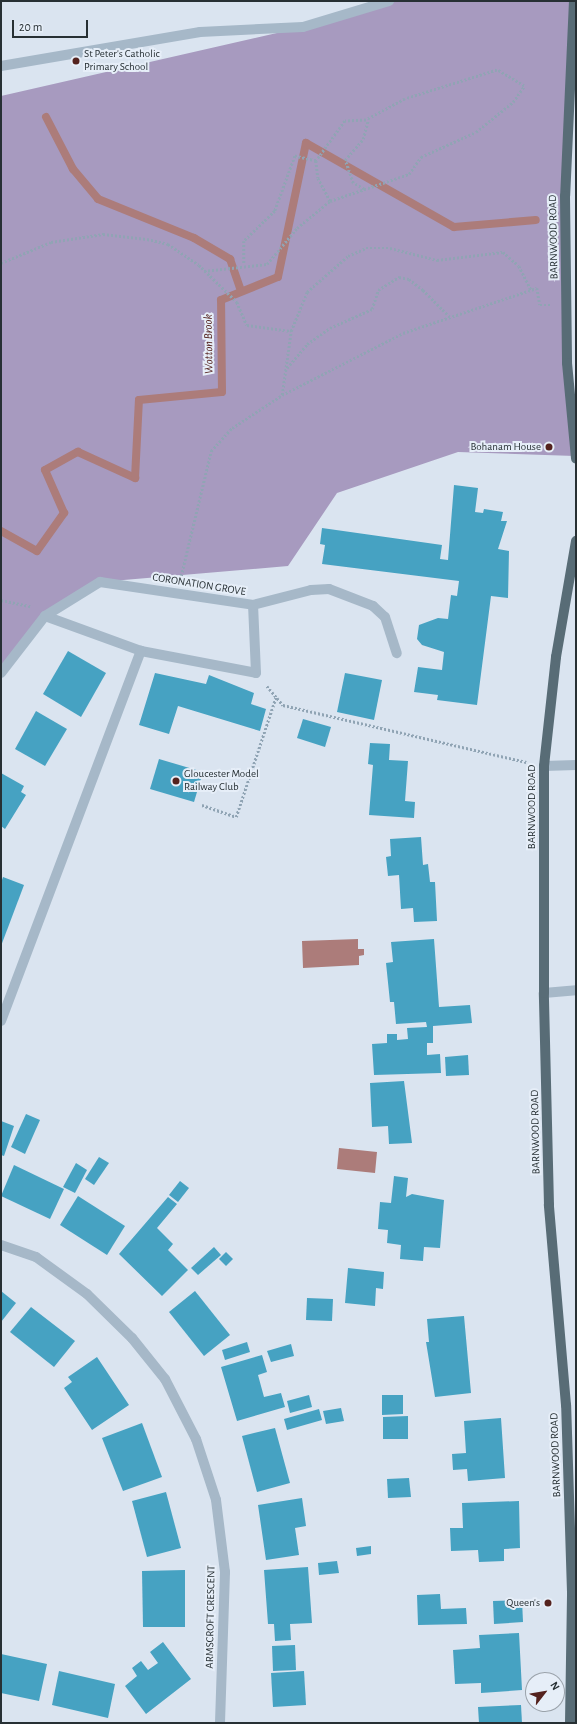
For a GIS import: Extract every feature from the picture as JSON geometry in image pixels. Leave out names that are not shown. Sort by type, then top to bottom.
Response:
[{"type":"main road","name":"BARNWOOD ROAD","points":[[574,1],[575,14],[565,196],[568,363],[576,459]]},
{"type":"main road","name":"BARNWOOD ROAD","points":[[570,1723],[572,1592],[566,1405],[550,1205],[544,993],[544,766],[556,657],[576,541]]},
{"type":"street","points":[[1,66],[200,32],[303,27],[389,1]]},
{"type":"street","name":"CORONATION GROVE","points":[[1,673],[48,614],[100,582],[253,605],[311,590],[329,589],[351,596],[373,606],[385,617],[397,653]]},
{"type":"street","points":[[48,614],[141,651],[256,673],[253,605]]},
{"type":"street","points":[[1,1021],[141,651]]},
{"type":"street","points":[[544,766],[576,765]]},
{"type":"street","points":[[544,993],[576,990]]},
{"type":"street","name":"ARMSCROFT CRESCENT","points":[[1,1245],[36,1257],[87,1294],[132,1338],[165,1379],[196,1439],[216,1500],[225,1572],[220,1723]]},
{"type":"path","points":[[204,271],[244,264],[267,264],[297,228],[330,201],[410,174],[421,157],[476,132],[513,102],[524,86],[497,70],[405,99],[368,120],[345,121],[316,161],[318,178],[330,201]]},
{"type":"path","points":[[364,189],[353,183],[344,160],[363,139],[368,120]]},
{"type":"path","points":[[244,264],[244,241],[275,211],[295,156],[316,161]]},
{"type":"path","points":[[1,263],[52,242],[102,234],[168,244],[204,271],[237,302],[246,325],[291,331]]},
{"type":"path","points":[[282,395],[291,331],[307,292],[348,256],[366,248],[390,248],[437,260],[503,252],[519,266],[531,290]]},
{"type":"path","points":[[287,368],[307,344],[330,328],[372,309],[378,290],[399,277],[409,279],[423,290],[450,318]]},
{"type":"path","points":[[177,594],[211,451],[232,428],[282,395],[403,333],[537,288],[540,305],[568,304]]},
{"type":"path","points":[[1,600],[48,614]]},
{"type":"path","points":[[256,673],[284,705],[544,766]]},
{"type":"path","points":[[202,805],[236,817],[276,696]]},
{"type":"shaded area","points":[[389,1],[574,1],[565,196],[575,456],[458,452],[337,493],[288,566],[100,582],[45,616],[1,673],[1,96],[303,27]]},
{"type":"shaded area","points":[[358,939],[358,949],[364,949],[364,955],[359,956],[359,965],[303,968],[302,941]]},
{"type":"shaded area","points":[[339,1148],[377,1152],[375,1173],[337,1169]]},
{"type":"building","points":[[454,485],[478,488],[475,512],[483,513],[484,509],[503,512],[501,521],[507,521],[498,549],[509,551],[508,598],[491,596],[477,705],[437,700],[438,695],[414,692],[418,667],[442,670],[444,652],[422,645],[417,639],[419,625],[438,618],[448,619],[451,595],[457,596],[459,581],[322,564],[325,545],[320,544],[322,528],[442,545],[440,559],[448,560]]},
{"type":"building","points":[[68,651],[106,673],[81,717],[43,694]]},
{"type":"building","points":[[155,673],[206,684],[209,675],[254,693],[251,704],[266,709],[260,731],[178,706],[169,734],[139,725]]},
{"type":"building","points":[[345,673],[382,680],[374,720],[337,712]]},
{"type":"building","points":[[36,711],[67,729],[45,766],[15,749]]},
{"type":"building","points":[[303,719],[331,727],[325,747],[297,738]]},
{"type":"building","points":[[370,743],[390,744],[389,760],[408,761],[405,801],[415,802],[414,818],[369,815],[373,765],[368,764]]},
{"type":"building","points":[[159,759],[203,772],[194,802],[150,789]]},
{"type":"building","points":[[1,773],[24,786],[21,792],[26,795],[5,829],[1,826]]},
{"type":"building","points":[[421,837],[423,865],[428,864],[430,882],[435,882],[437,921],[414,922],[413,908],[401,909],[399,875],[388,876],[386,857],[391,856],[390,839]]},
{"type":"building","points":[[3,877],[24,885],[1,946],[1,883]]},
{"type":"building","points":[[434,939],[439,1007],[470,1005],[472,1023],[433,1026],[433,1043],[427,1043],[427,1055],[440,1054],[441,1073],[374,1075],[372,1044],[387,1043],[387,1034],[397,1034],[397,1040],[408,1039],[407,1028],[427,1027],[426,1022],[396,1024],[394,1002],[390,1002],[386,963],[393,962],[391,942]]},
{"type":"building","points":[[468,1055],[469,1075],[446,1076],[445,1057]]},
{"type":"building","points":[[404,1081],[412,1143],[389,1144],[388,1126],[372,1127],[370,1083]]},
{"type":"building","points":[[26,1114],[40,1120],[25,1154],[11,1147]]},
{"type":"building","points":[[1,1121],[14,1126],[4,1156],[1,1155]]},
{"type":"building","points":[[99,1157],[109,1163],[94,1185],[85,1179]]},
{"type":"building","points":[[76,1163],[87,1170],[75,1193],[63,1187]]},
{"type":"building","points":[[14,1165],[64,1189],[50,1219],[1,1196]]},
{"type":"building","points":[[394,1176],[408,1178],[406,1197],[412,1194],[444,1200],[440,1248],[424,1247],[423,1261],[400,1259],[401,1245],[387,1243],[388,1230],[378,1229],[380,1202],[391,1203]]},
{"type":"building","points":[[180,1181],[189,1188],[178,1202],[169,1195]]},
{"type":"building","points":[[78,1196],[125,1226],[107,1255],[60,1225]]},
{"type":"building","points":[[168,1197],[177,1204],[157,1228],[173,1244],[168,1250],[188,1270],[162,1296],[119,1254]]},
{"type":"building","points":[[214,1247],[221,1255],[198,1275],[191,1268]]},
{"type":"building","points":[[226,1252],[233,1259],[226,1266],[219,1259]]},
{"type":"building","points":[[348,1268],[384,1272],[383,1289],[376,1288],[375,1306],[345,1303]]},
{"type":"building","points":[[1,1291],[16,1303],[1,1322]]},
{"type":"building","points":[[195,1291],[230,1335],[204,1356],[169,1312]]},
{"type":"building","points":[[307,1298],[333,1299],[332,1321],[306,1320]]},
{"type":"building","points":[[31,1307],[75,1341],[54,1367],[10,1332]]},
{"type":"building","points":[[464,1316],[471,1393],[435,1397],[426,1342],[429,1342],[427,1319]]},
{"type":"building","points":[[247,1342],[250,1352],[225,1360],[222,1350]]},
{"type":"building","points":[[291,1344],[294,1356],[271,1362],[267,1351]]},
{"type":"building","points":[[262,1355],[267,1372],[258,1375],[264,1397],[281,1393],[285,1407],[237,1421],[221,1367]]},
{"type":"building","points":[[97,1357],[129,1405],[92,1430],[64,1388],[72,1382],[68,1377]]},
{"type":"building","points":[[309,1395],[312,1407],[290,1413],[287,1401]]},
{"type":"building","points":[[382,1395],[403,1395],[403,1414],[382,1415]]},
{"type":"building","points":[[341,1408],[344,1421],[326,1424],[323,1411]]},
{"type":"building","points":[[319,1409],[322,1420],[287,1430],[284,1419]]},
{"type":"building","points":[[408,1416],[408,1439],[383,1439],[383,1417]]},
{"type":"building","points":[[501,1418],[505,1478],[468,1481],[467,1469],[453,1470],[452,1454],[466,1453],[464,1421]]},
{"type":"building","points":[[142,1423],[162,1477],[123,1491],[102,1438]]},
{"type":"building","points":[[275,1428],[290,1483],[257,1492],[242,1436]]},
{"type":"building","points":[[409,1478],[411,1497],[388,1498],[387,1479]]},
{"type":"building","points":[[166,1492],[181,1548],[147,1557],[132,1501]]},
{"type":"building","points":[[302,1498],[306,1526],[295,1528],[299,1555],[266,1560],[258,1505]]},
{"type":"building","points":[[519,1501],[520,1548],[504,1549],[504,1561],[479,1562],[478,1550],[451,1551],[450,1528],[463,1528],[462,1503]]},
{"type":"building","points":[[371,1546],[371,1554],[357,1556],[356,1548]]},
{"type":"building","points":[[337,1561],[339,1573],[319,1575],[318,1563]]},
{"type":"building","points":[[308,1567],[312,1623],[290,1624],[291,1640],[275,1641],[274,1624],[268,1624],[264,1570]]},
{"type":"building","points":[[185,1570],[185,1627],[143,1627],[142,1571]]},
{"type":"building","points":[[440,1594],[441,1609],[466,1608],[467,1624],[418,1625],[417,1595]]},
{"type":"building","points":[[522,1600],[523,1622],[494,1624],[493,1601]]},
{"type":"building","points":[[519,1633],[522,1690],[481,1693],[481,1683],[455,1684],[453,1650],[480,1648],[479,1635]]},
{"type":"building","points":[[163,1642],[191,1679],[146,1714],[125,1686],[137,1676],[132,1668],[141,1661],[148,1670],[158,1663],[150,1652]]},
{"type":"building","points":[[295,1645],[296,1670],[273,1671],[272,1646]]},
{"type":"building","points":[[1,1654],[47,1664],[39,1701],[1,1693]]},
{"type":"building","points":[[59,1671],[115,1684],[108,1718],[52,1705]]},
{"type":"building","points":[[304,1671],[306,1705],[273,1707],[271,1673]]},
{"type":"building","points":[[521,1705],[522,1723],[479,1723],[478,1707]]},
{"type":"waterway","points":[[46,117],[73,169],[98,199],[194,238],[230,259],[241,291]]},
{"type":"waterway","name":"Wotton Brook","points":[[1,531],[37,551],[64,513],[45,470],[78,452],[135,478],[139,400],[222,392],[221,300],[278,277],[306,143],[454,227],[536,220]]},
{"type":"place","name":"St Peter's Catholic Primary School","points":[[76,61]]},
{"type":"place","name":"Bohanam House","points":[[549,447]]},
{"type":"place","name":"Gloucester Model Railway Club","points":[[176,781]]},
{"type":"place","name":"Queen's","points":[[548,1603]]}]
